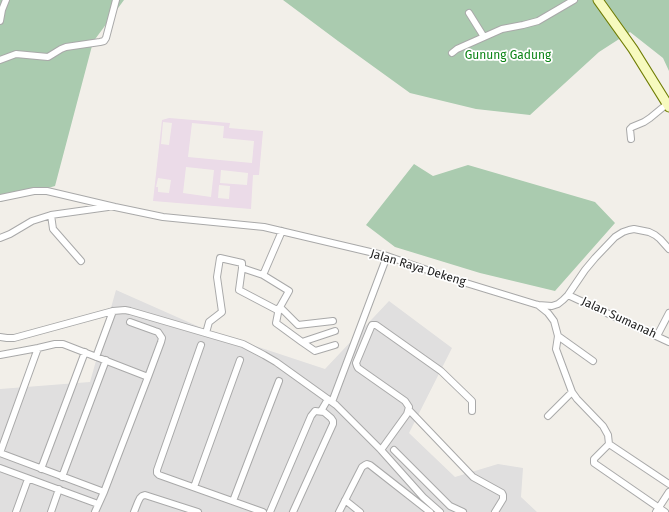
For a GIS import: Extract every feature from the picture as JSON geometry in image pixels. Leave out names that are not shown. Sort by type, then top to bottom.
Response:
[{"type":"street","points":[[0,21],[6,0]]},
{"type":"street","points":[[0,60],[16,54],[48,57],[66,47],[104,41],[116,0]]},
{"type":"street","points":[[452,54],[457,49],[502,29],[538,21],[574,0]]},
{"type":"street","points":[[598,0],[633,49],[668,106],[650,118],[632,127],[630,129],[631,139]]},
{"type":"street","points":[[469,13],[484,37]]},
{"type":"street","name":"Jalan Raya Dekeng","points":[[0,198],[34,191],[47,191],[111,207],[163,217],[264,227],[387,256],[453,279],[538,305],[552,306],[558,304],[568,295],[595,258],[615,237],[623,232],[634,229],[649,232],[660,239],[669,250]]},
{"type":"street","points":[[0,238],[32,221],[51,215],[111,207]]},
{"type":"street","points":[[51,215],[53,230],[81,261]]},
{"type":"street","points":[[263,275],[282,231]]},
{"type":"street","points":[[329,416],[332,402],[387,256]]},
{"type":"street","points":[[206,333],[209,322],[222,312],[217,277],[220,258],[242,263],[239,290],[279,309],[298,325],[333,321]]},
{"type":"street","points":[[242,268],[263,275],[289,291],[279,309],[276,323],[315,351],[335,345]]},
{"type":"street","name":"Jalan Sumanah","points":[[568,295],[669,342]]},
{"type":"street","points":[[538,305],[548,313],[554,321],[558,336],[556,349],[572,392],[603,426],[608,435],[608,444],[594,459],[594,462],[657,510],[665,512]]},
{"type":"street","points":[[0,337],[14,338],[113,311],[125,310],[233,341],[276,362],[332,402],[381,450],[422,497],[440,512]]},
{"type":"street","points":[[96,357],[113,311]]},
{"type":"street","points":[[656,336],[669,313]]},
{"type":"street","points":[[95,512],[104,492],[162,338],[158,332],[130,322]]},
{"type":"street","points":[[381,450],[407,414],[409,407],[405,401],[357,366],[356,363],[372,325],[376,325],[441,371],[472,401],[472,411]]},
{"type":"street","points":[[302,342],[335,331]]},
{"type":"street","points":[[558,336],[593,361]]},
{"type":"street","points":[[0,355],[55,344],[63,344],[148,377]]},
{"type":"street","points":[[201,345],[157,473],[263,512]]},
{"type":"street","points":[[38,348],[0,453],[104,492]]},
{"type":"street","points":[[41,469],[85,352]]},
{"type":"street","points":[[62,477],[106,360]]},
{"type":"street","points":[[194,487],[240,360]]},
{"type":"street","points":[[233,502],[279,381]]},
{"type":"street","points":[[548,416],[572,392]]},
{"type":"street","points":[[321,411],[332,402]]},
{"type":"street","points":[[408,410],[474,477],[502,493],[503,499],[495,512]]},
{"type":"street","points":[[270,512],[311,416],[315,411],[321,411],[329,416],[333,424],[293,512]]},
{"type":"street","points":[[608,444],[669,484]]},
{"type":"street","points":[[394,450],[450,506],[463,512]]},
{"type":"street","points":[[339,512],[362,467],[367,464],[430,512]]},
{"type":"street","points":[[0,468],[98,504]]},
{"type":"street","points":[[16,512],[28,478]]},
{"type":"street","points":[[52,512],[59,489]]},
{"type":"street","points":[[657,510],[669,492]]},
{"type":"street","points":[[134,512],[140,498],[145,495],[179,509],[198,512]]},
{"type":"street","points":[[345,500],[360,512]]},
{"type":"shaded area","points":[[169,118],[230,123],[229,128],[263,131],[259,175],[253,175],[251,209],[153,201],[162,120]],"holes":[[[163,122],[172,123],[169,145],[161,144]],[[192,123],[224,126],[223,138],[254,141],[252,163],[188,157]],[[186,167],[214,170],[211,197],[183,193]],[[221,170],[248,173],[247,185],[220,183]],[[158,178],[171,180],[169,193],[158,192],[158,187],[156,187]],[[219,185],[230,186],[229,199],[218,198]]]},
{"type":"shaded area","points":[[116,290],[204,329],[325,369],[389,301],[452,348],[409,433],[455,477],[498,464],[523,468],[521,497],[537,512],[0,512],[0,389],[90,382]]},
{"type":"green space","points":[[0,0],[124,0],[93,42],[55,186],[0,202]]},
{"type":"green space","name":"Gunung Gadung","points":[[283,0],[669,0],[669,71],[663,58],[630,32],[599,52],[530,115],[476,109],[410,93]]},
{"type":"green space","points":[[414,164],[433,176],[468,165],[595,202],[615,223],[555,291],[480,273],[395,247],[366,225]]}]
